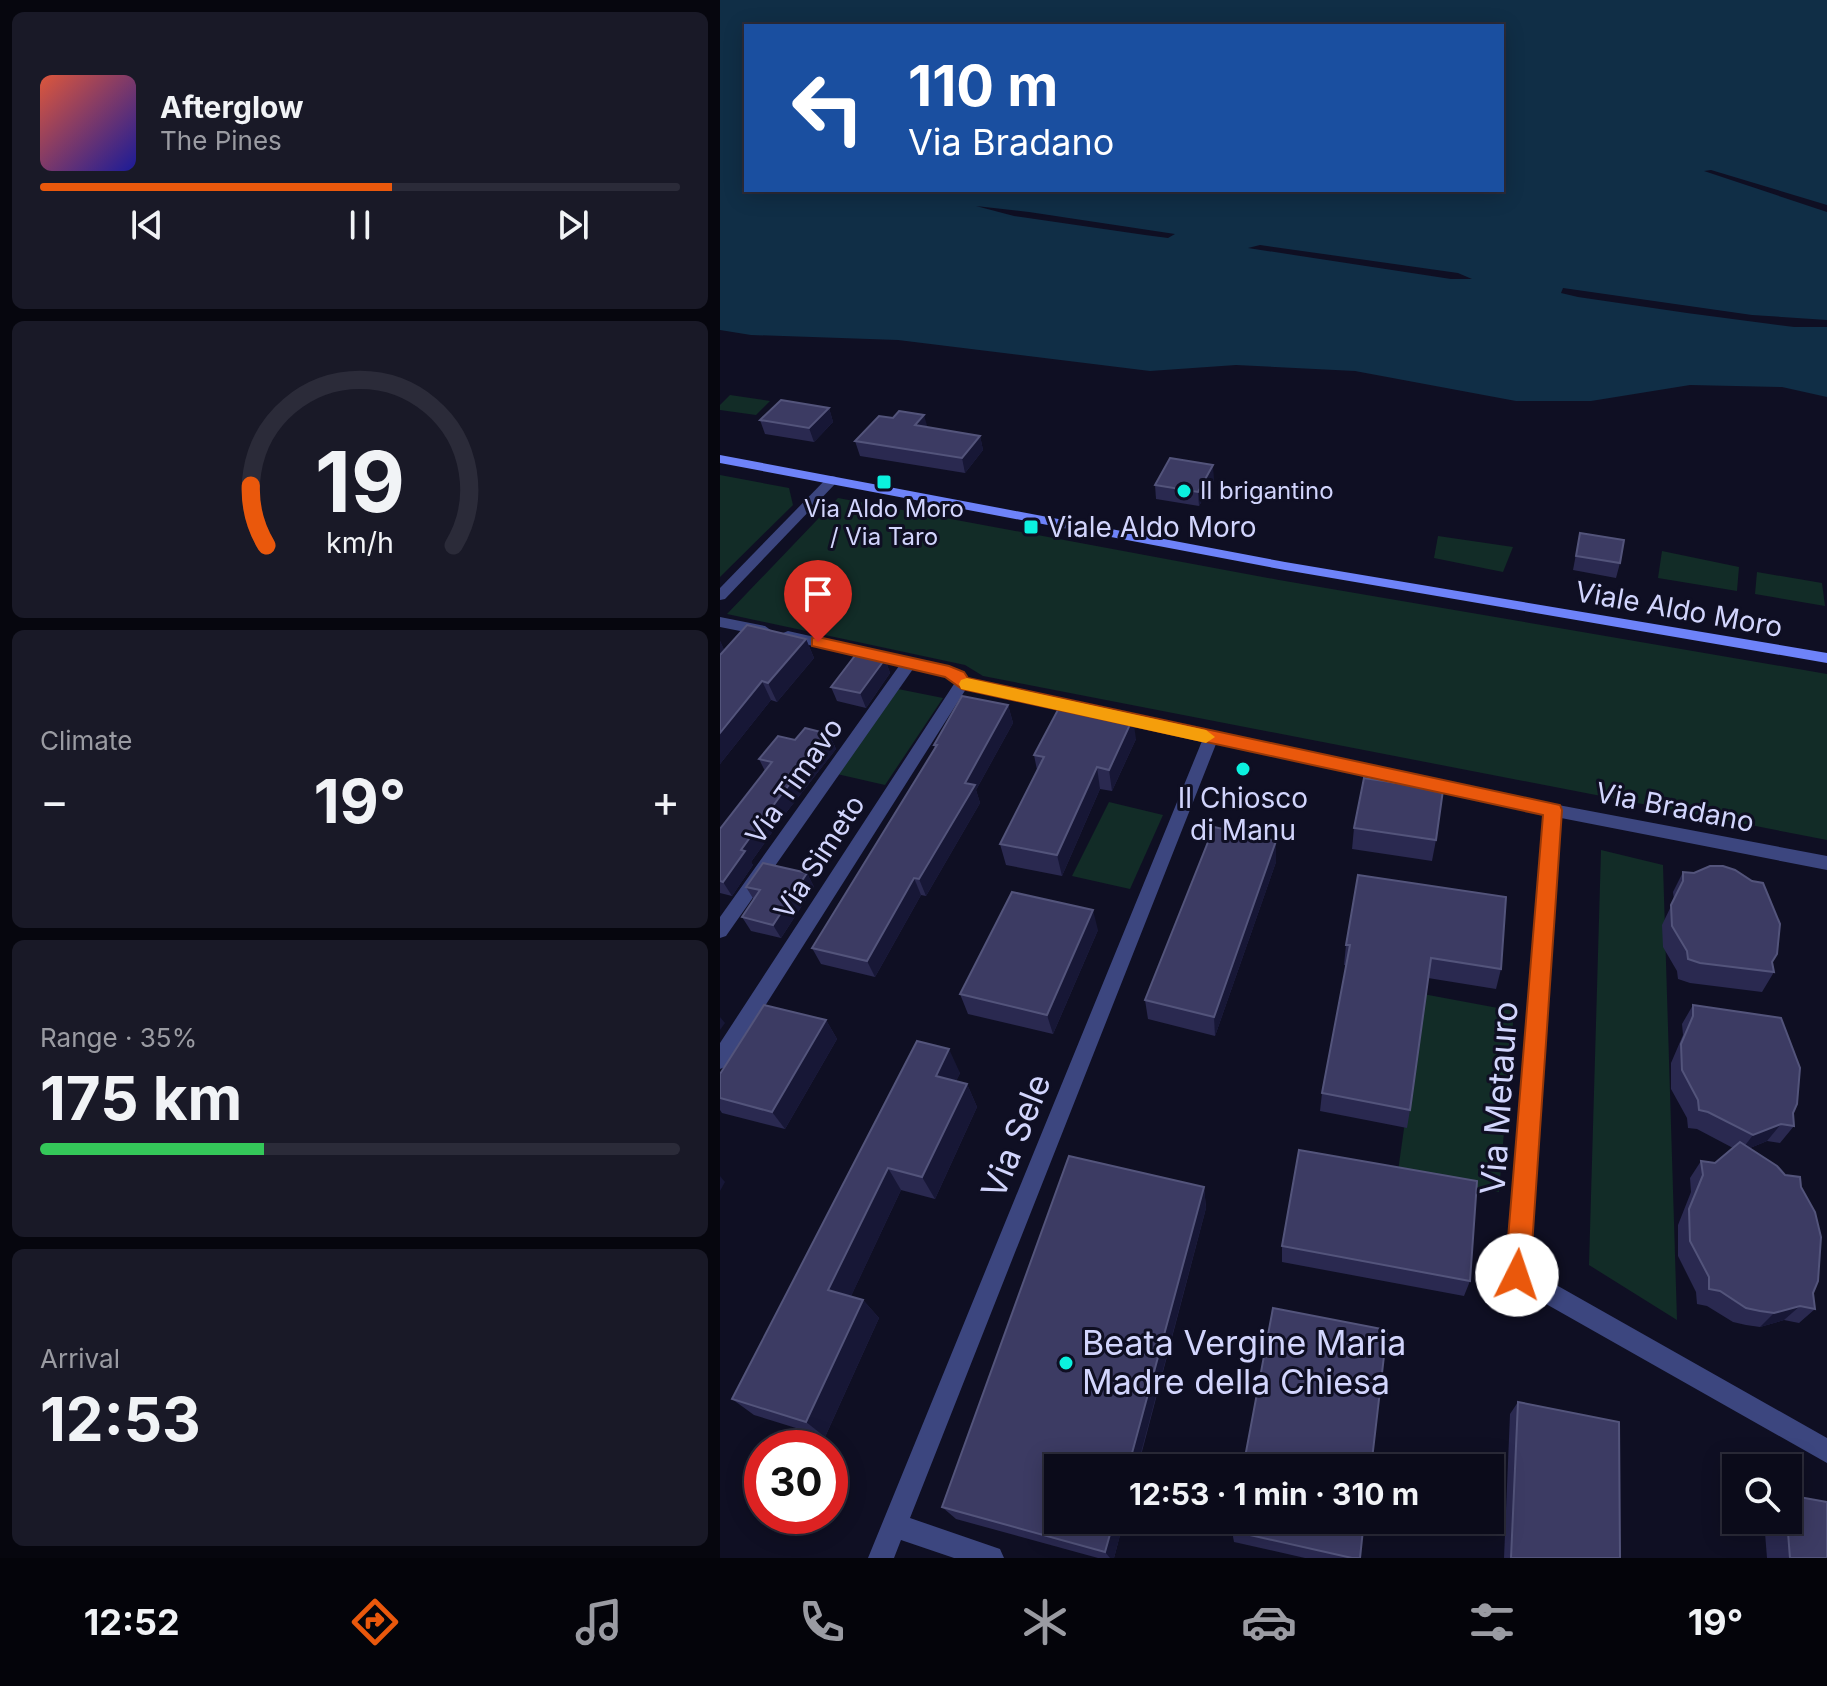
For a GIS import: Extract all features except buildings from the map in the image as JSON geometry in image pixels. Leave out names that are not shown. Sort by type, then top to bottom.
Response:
[{"type":"street","name":"Viale Aldo Moro","points":[[720,459],[1285,566],[1827,658]]},
{"type":"street","points":[[720,596],[832,480]]},
{"type":"street","name":"Via Bradano","points":[[720,622],[752,634],[910,662],[955,674],[962,683],[1211,738],[1553,810],[1827,863]]},
{"type":"street","name":"Via Timavo","points":[[720,931],[910,662]]},
{"type":"street","name":"Via Simeto","points":[[720,1060],[962,683]]},
{"type":"street","name":"Via Sele","points":[[881,1558],[1211,738]]},
{"type":"street","name":"Via Metauro","points":[[1553,810],[1517,1275],[1827,1451]]},
{"type":"street","points":[[894,1525],[991,1558]]},
{"type":"green space","points":[[730,395],[770,401],[756,415],[720,410],[720,405]]},
{"type":"green space","points":[[720,475],[789,488],[793,505],[720,577]]},
{"type":"green space","points":[[838,498],[1279,580],[1827,674],[1827,840],[983,676],[965,665],[727,614]]},
{"type":"green space","points":[[1438,536],[1513,547],[1503,572],[1434,558]]},
{"type":"green space","points":[[1662,551],[1739,567],[1737,591],[1658,578]]},
{"type":"green space","points":[[1757,572],[1822,583],[1825,606],[1755,594]]},
{"type":"green space","points":[[898,689],[943,698],[885,785],[837,774]]},
{"type":"green space","points":[[1109,802],[1163,815],[1130,889],[1072,876]]},
{"type":"green space","points":[[1601,850],[1663,865],[1677,1320],[1589,1265]]},
{"type":"green space","points":[[1423,994],[1514,1011],[1499,1192],[1398,1171]]},
{"type":"water","points":[[720,0],[1827,0],[1827,397],[1782,387],[1690,385],[1591,401],[1516,401],[1355,371],[1236,365],[1150,371],[898,340],[751,335],[720,330]]},
{"type":"pier","points":[[1711,170],[1827,205],[1827,212],[1704,171]]},
{"type":"pier","points":[[976,206],[1175,234],[1168,238],[1145,235],[1014,216]]},
{"type":"pier","points":[[1260,245],[1458,273],[1472,279],[1451,279],[1248,248]]},
{"type":"pier","points":[[1563,288],[1752,315],[1827,320],[1827,327],[1794,327],[1578,297],[1561,293]]},
{"type":"slow traffic","points":[[967,684],[1206,737]]},
{"type":"place","name":"Via Aldo Moro / Via Taro","points":[[884,482]]},
{"type":"place","name":"Il brigantino","points":[[1184,491]]},
{"type":"place","name":"Viale Aldo Moro","points":[[1031,527]]},
{"type":"place","name":"Il Chiosco di Manu","points":[[1243,769]]},
{"type":"place","name":"Beata Vergine Maria Madre della Chiesa","points":[[1066,1363]]},
{"type":"route","points":[[818,642],[949,672],[958,676],[962,683],[1553,810],[1517,1275]]}]
